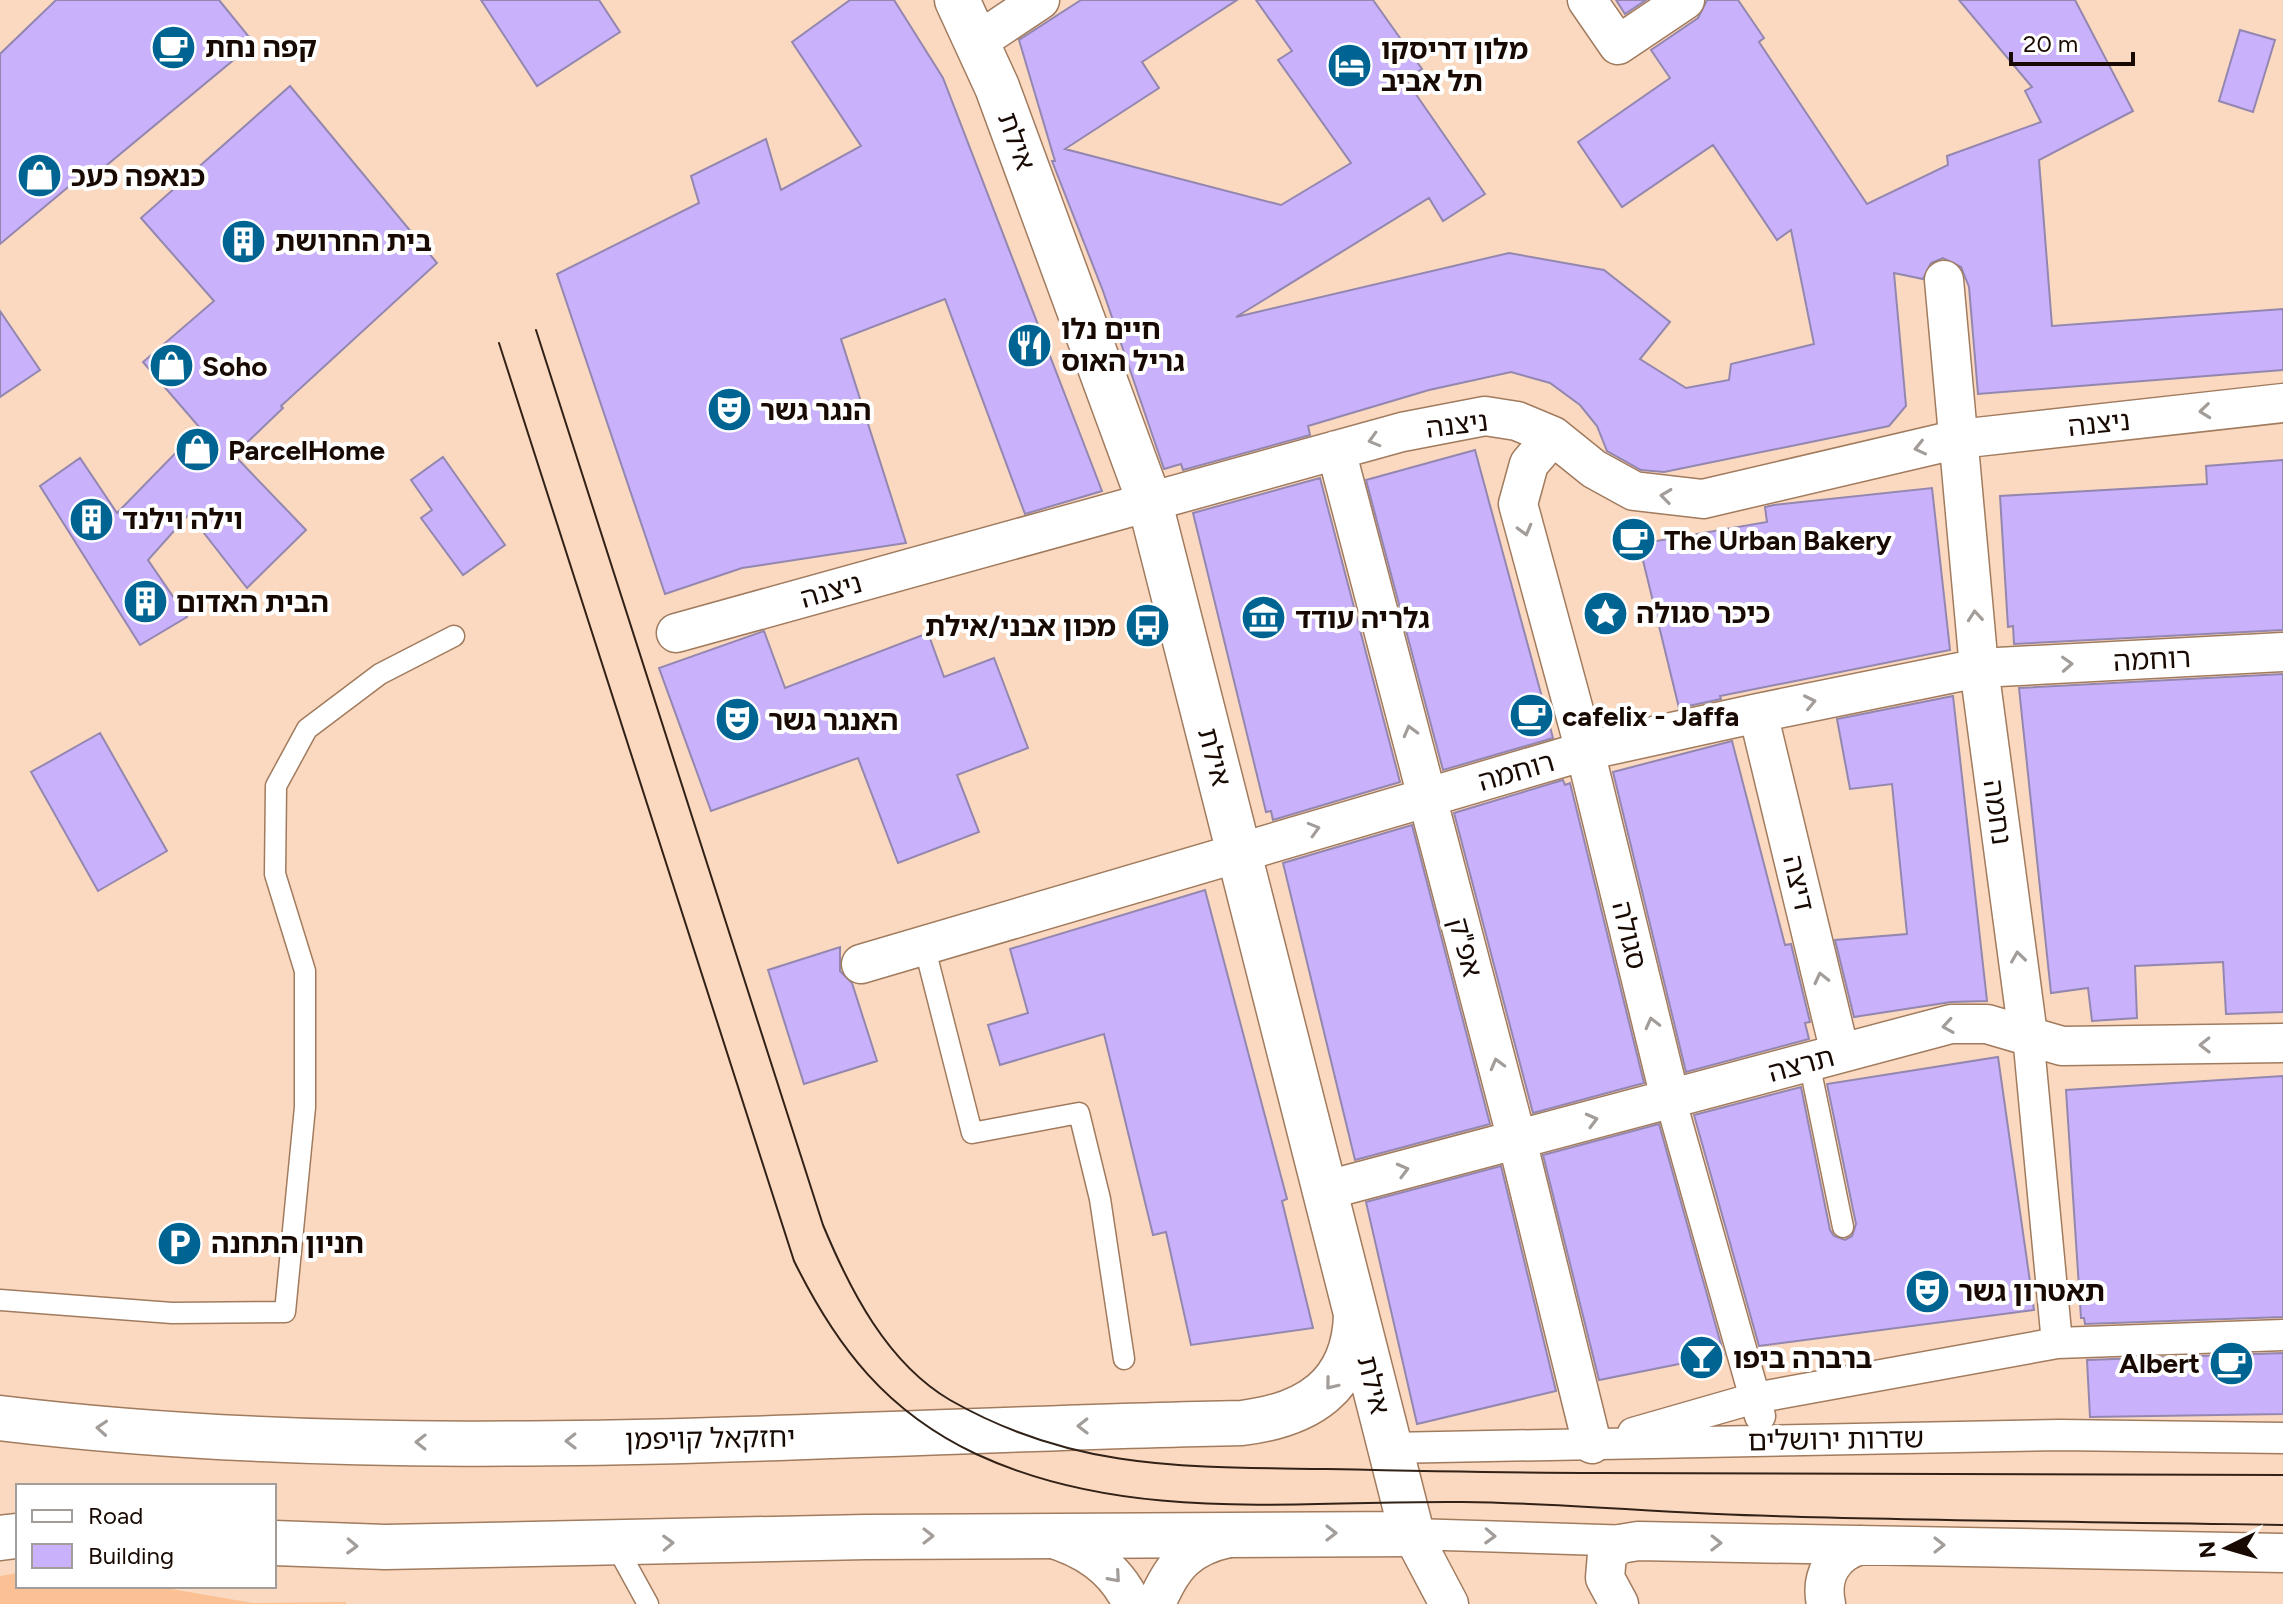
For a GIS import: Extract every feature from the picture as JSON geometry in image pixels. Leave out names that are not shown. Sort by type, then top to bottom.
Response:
[{"type":"street","name":"אילת","points":[[957,0],[977,42],[1150,503],[1412,1534]]},
{"type":"street","points":[[977,42],[1040,0]]},
{"type":"street","points":[[1587,0],[1618,45],[1685,0]]},
{"type":"street","name":"נחמה","points":[[1944,280],[1979,668],[2028,1035],[2057,1343]]},
{"type":"street","name":"ניצנה","points":[[676,633],[1417,428],[1485,416],[1517,421],[1553,436],[1594,469],[1634,491],[1703,499],[1959,439],[2283,403]]},
{"type":"street","name":"סגולה","points":[[1553,436],[1529,464],[1518,504],[1585,751],[1670,1098],[1767,1441]]},
{"type":"street","name":"אפ\"ק","points":[[1336,450],[1517,1140],[1592,1444]]},
{"type":"street","name":"רוחמה","points":[[861,964],[1239,850],[1585,751],[1758,713],[1979,668],[2283,652]]},
{"type":"street","name":"דיצה","points":[[1758,713],[1824,1058]]},
{"type":"street","name":"תרצה","points":[[1327,1190],[1951,1024],[1987,1024],[2062,1046],[2112,1048],[2283,1043]]},
{"type":"street","name":"יחזקאל קויפמן","points":[[0,1418],[179,1434],[499,1443],[1242,1423],[1290,1414],[1310,1405],[1325,1391],[1348,1358],[1354,1340],[1356,1312]]},
{"type":"street","points":[[1592,1444],[1755,1398],[2057,1343],[2283,1335]]},
{"type":"street","name":"שדרות ירושלים","points":[[1389,1448],[2060,1435],[2283,1438]]},
{"type":"street","points":[[1156,1604],[1171,1571],[1184,1555],[1203,1545],[1253,1533]]},
{"type":"street","points":[[276,1543],[385,1547],[1253,1533],[2283,1553]]},
{"type":"street","points":[[1412,1534],[1449,1604]]},
{"type":"street","points":[[1040,1536],[1081,1549],[1096,1559],[1123,1585],[1132,1604]]},
{"type":"street","points":[[1619,1604],[1605,1578],[1607,1554],[1620,1544],[1638,1541]]},
{"type":"street","points":[[1826,1604],[1826,1578],[1831,1564],[1847,1549],[1861,1545]]},
{"type":"lane","points":[[0,1300],[172,1313],[285,1312],[305,1107],[305,971],[275,874],[276,786],[307,729],[380,674],[454,636]]},
{"type":"lane","points":[[924,945],[972,1133],[1079,1113],[1100,1199],[1124,1359]]},
{"type":"lane","points":[[1824,1058],[1843,1227]]},
{"type":"lane","points":[[615,1544],[648,1604]]},
{"type":"shaded area","points":[[16,1573],[16,1588],[166,1588],[253,1603],[346,1604],[0,1604],[0,1576]]},
{"type":"building","points":[[56,0],[219,0],[254,43],[96,174],[91,168],[0,244],[0,54]]},
{"type":"building","points":[[481,0],[599,0],[620,32],[537,86]]},
{"type":"building","points":[[850,0],[894,0],[943,78],[1102,491],[1025,514],[945,299],[841,339],[906,543],[742,568],[665,594],[557,274],[699,203],[691,176],[766,139],[781,190],[861,146],[792,42]]},
{"type":"building","points":[[1081,0],[1237,0],[1142,62],[1159,88],[1065,149],[1281,205],[1351,163],[1278,60],[1292,51],[1256,0],[1373,0],[1422,69],[1406,80],[1485,194],[1443,221],[1429,198],[1236,317],[1509,253],[1604,270],[1670,322],[1640,359],[1686,388],[1729,380],[1731,364],[1814,344],[1791,230],[1777,240],[1713,145],[1622,207],[1578,142],[1670,78],[1651,50],[1698,18],[1707,0],[1738,0],[1764,38],[1759,42],[1867,204],[1948,165],[1947,156],[2041,122],[2025,91],[2032,87],[1959,0],[2075,0],[2133,111],[2039,160],[2052,326],[2283,309],[2283,370],[1978,394],[1969,287],[1961,267],[1943,258],[1931,263],[1923,279],[1894,273],[1906,406],[1889,426],[1664,472],[1641,470],[1607,451],[1597,426],[1580,405],[1550,383],[1511,372],[1429,390],[1308,426],[1310,435],[1183,470],[1181,464],[1164,469],[1103,291],[1052,161],[1055,161],[1019,40]]},
{"type":"building","points":[[1616,0],[1646,0],[1625,14]]},
{"type":"building","points":[[2240,30],[2275,40],[2253,112],[2219,101]]},
{"type":"building","points":[[290,86],[437,263],[281,406],[283,408],[234,455],[306,530],[247,588],[189,514],[148,560],[187,617],[140,645],[40,486],[80,458],[117,513],[200,428],[143,362],[214,301],[141,218]]},
{"type":"building","points":[[0,311],[40,370],[0,397]]},
{"type":"building","points":[[1475,450],[1553,738],[1443,770],[1366,480]]},
{"type":"building","points":[[443,457],[505,545],[463,575],[421,518],[432,510],[411,480]]},
{"type":"building","points":[[2283,460],[2283,630],[2014,644],[2013,626],[2008,627],[2000,496],[2207,484],[2206,466]]},
{"type":"building","points":[[1320,478],[1400,782],[1273,820],[1271,811],[1266,812],[1193,513]]},
{"type":"building","points":[[1932,488],[1950,650],[1720,696],[1721,699],[1679,708],[1639,544],[1767,522],[1765,507],[1774,505]]},
{"type":"building","points":[[764,631],[785,688],[928,633],[944,677],[994,658],[1028,748],[957,775],[979,832],[898,863],[858,758],[711,811],[659,668]]},
{"type":"building","points":[[2283,674],[2283,1012],[2226,1014],[2223,962],[2135,966],[2137,1018],[2092,1021],[2088,988],[2051,993],[2019,688]]},
{"type":"building","points":[[1953,696],[1987,1001],[1951,1002],[1854,1017],[1835,940],[1907,934],[1892,784],[1850,789],[1837,719]]},
{"type":"building","points":[[100,733],[167,851],[98,891],[31,772]]},
{"type":"building","points":[[1732,741],[1785,945],[1791,944],[1810,1022],[1805,1023],[1809,1039],[1686,1072],[1613,772]]},
{"type":"building","points":[[1563,780],[1565,785],[1570,783],[1644,1083],[1533,1113],[1454,813]]},
{"type":"building","points":[[1412,825],[1490,1124],[1355,1160],[1283,863]]},
{"type":"building","points":[[1205,890],[1287,1199],[1282,1201],[1313,1328],[1191,1345],[1166,1232],[1153,1235],[1104,1034],[1000,1065],[988,1025],[1028,1013],[1010,949]]},
{"type":"building","points":[[840,947],[840,971],[852,983],[877,1061],[804,1084],[768,970]]},
{"type":"building","points":[[1998,1057],[2034,1310],[1759,1346],[1694,1115],[1801,1087],[1830,1230],[1834,1236],[1845,1240],[1852,1236],[1856,1224],[1827,1084]]},
{"type":"building","points":[[2283,1076],[2283,1317],[2085,1324],[2084,1318],[2081,1318],[2066,1090]]},
{"type":"building","points":[[1659,1124],[1724,1355],[1599,1380],[1543,1155]]},
{"type":"building","points":[[1501,1166],[1556,1391],[1417,1424],[1366,1202]]},
{"type":"building","points":[[2283,1353],[2283,1414],[2090,1417],[2087,1360]]},
{"type":"tram line","points":[[536,330],[823,1225],[858,1299],[889,1346],[928,1385],[950,1400],[996,1423],[1041,1440],[1087,1453],[1178,1465],[1530,1473],[2283,1475]]},
{"type":"tram line","points":[[499,343],[794,1261],[828,1322],[868,1374],[916,1418],[944,1437],[976,1454],[1034,1476],[1094,1491],[1154,1500],[1277,1505],[1463,1502],[1773,1516],[2283,1525]]},
{"type":"place","name":"קפה נחת","points":[[174,47]]},
{"type":"place","name":"מלון דריסקו תל אביב","points":[[1350,65]]},
{"type":"place","name":"כנאפה כעכ","points":[[40,176]]},
{"type":"place","name":"בית החרושת","points":[[244,241]]},
{"type":"place","name":"חיים נלו גריל האוס","points":[[1030,345]]},
{"type":"place","name":"Soho","points":[[171,366]]},
{"type":"place","name":"הנגר גשר","points":[[729,410]]},
{"type":"place","name":"ParcelHome","points":[[197,450]]},
{"type":"place","name":"וילה וילנד","points":[[91,519]]},
{"type":"place","name":"The Urban Bakery","points":[[1633,540]]},
{"type":"place","name":"הבית האדום","points":[[145,602]]},
{"type":"place","name":"כיכר סגולה","points":[[1605,613]]},
{"type":"place","name":"גלריה עודד","points":[[1264,618]]},
{"type":"place","name":"מכון אבני/אילת","points":[[1147,626]]},
{"type":"place","name":"cafelix - Jaffa","points":[[1531,716]]},
{"type":"place","name":"האנגר גשר","points":[[737,720]]},
{"type":"place","name":"חניון התחנה","points":[[180,1243]]},
{"type":"place","name":"תאטרון גשר","points":[[1927,1291]]},
{"type":"place","name":"ברברה ביפו","points":[[1702,1358]]},
{"type":"place","name":"Albert","points":[[2231,1363]]}]
